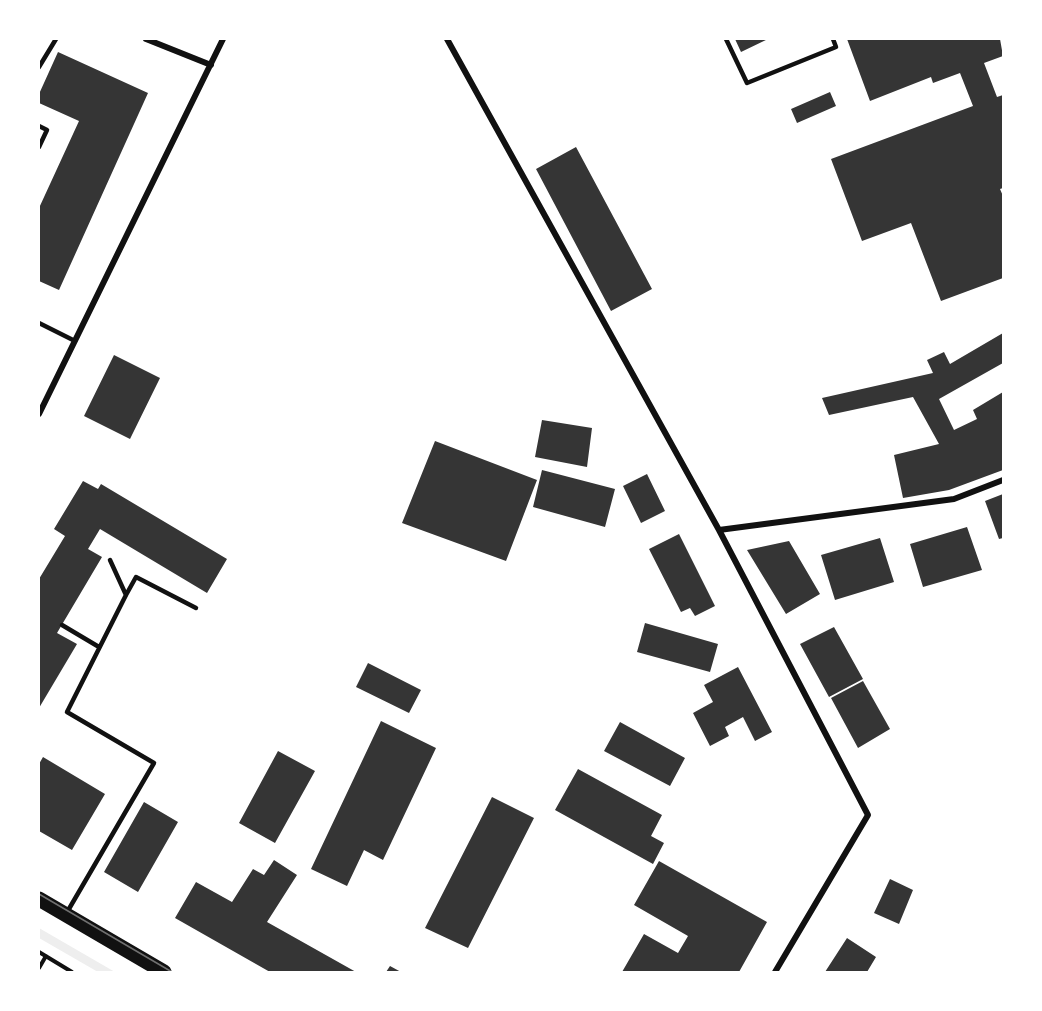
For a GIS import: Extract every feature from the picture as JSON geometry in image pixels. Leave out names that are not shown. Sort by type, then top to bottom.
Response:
[{"type":"main road","points":[[39,899],[164,972]]},
{"type":"street","points":[[146,39],[211,66]]},
{"type":"street","points":[[39,414],[224,39]]},
{"type":"street","points":[[447,39],[719,530],[868,815],[775,972]]},
{"type":"street","points":[[719,530],[954,499],[1003,480]]},
{"type":"lane","points":[[39,67],[56,39]]},
{"type":"lane","points":[[726,39],[747,83],[836,47],[833,39]]},
{"type":"lane","points":[[39,126],[47,130],[39,147]]},
{"type":"lane","points":[[39,323],[75,341]]},
{"type":"lane","points":[[110,560],[126,596]]},
{"type":"lane","points":[[66,914],[154,763],[68,712],[136,577],[196,608]]},
{"type":"lane","points":[[62,625],[99,647]]},
{"type":"path","points":[[39,952],[72,972]]},
{"type":"path","points":[[39,968],[46,956]]},
{"type":"shaded area","points":[[39,928],[115,972],[98,972],[39,938]]},
{"type":"building","points":[[735,39],[768,39],[741,52]]},
{"type":"building","points":[[847,39],[1000,39],[1003,56],[984,63],[997,97],[1003,95],[1003,188],[1000,189],[1003,196],[1003,278],[941,301],[911,223],[862,241],[831,159],[973,106],[960,73],[933,83],[931,77],[870,101]]},
{"type":"building","points":[[58,52],[148,93],[59,290],[39,281],[39,208],[79,121],[39,103],[39,94]]},
{"type":"building","points":[[830,92],[836,106],[797,123],[791,109]]},
{"type":"building","points":[[576,147],[652,289],[611,311],[536,169]]},
{"type":"building","points":[[1003,333],[1003,363],[939,399],[954,430],[977,419],[973,410],[1003,392],[1003,470],[949,490],[903,498],[894,455],[939,444],[913,397],[829,415],[822,398],[933,373],[927,360],[944,352],[950,364]]},
{"type":"building","points":[[114,355],[160,378],[130,439],[84,416]]},
{"type":"building","points":[[542,420],[592,428],[587,467],[535,457]]},
{"type":"building","points":[[435,441],[537,480],[506,561],[402,523]]},
{"type":"building","points":[[542,470],[615,489],[605,527],[533,507]]},
{"type":"building","points":[[647,474],[665,511],[641,523],[623,486]]},
{"type":"building","points":[[83,481],[98,489],[101,484],[227,559],[207,593],[100,529],[88,549],[102,557],[57,633],[77,644],[39,708],[39,579],[65,536],[54,529]]},
{"type":"building","points":[[1003,494],[1003,538],[999,539],[985,501]]},
{"type":"building","points":[[967,527],[982,570],[923,587],[910,544]]},
{"type":"building","points":[[679,534],[715,606],[695,616],[690,608],[681,612],[649,549]]},
{"type":"building","points":[[880,538],[894,582],[835,600],[821,555]]},
{"type":"building","points":[[789,541],[820,594],[786,614],[747,550]]},
{"type":"building","points":[[645,623],[718,644],[710,672],[637,652]]},
{"type":"building","points":[[834,627],[863,679],[829,697],[800,644]]},
{"type":"building","points":[[368,663],[421,690],[409,713],[356,687]]},
{"type":"building","points":[[738,667],[772,732],[755,741],[743,717],[725,727],[729,736],[710,746],[693,713],[713,702],[704,685]]},
{"type":"building","points":[[863,681],[890,729],[858,748],[831,698]]},
{"type":"building","points":[[381,721],[436,748],[383,860],[364,850],[347,886],[311,869]]},
{"type":"building","points":[[620,722],[685,758],[670,786],[604,751]]},
{"type":"building","points":[[278,751],[315,771],[275,843],[239,823]]},
{"type":"building","points":[[43,757],[105,794],[72,850],[39,831],[39,764]]},
{"type":"building","points":[[578,769],[662,815],[651,836],[664,843],[653,864],[555,810]]},
{"type":"building","points":[[492,797],[534,818],[468,948],[425,928]]},
{"type":"building","points":[[144,802],[178,822],[138,892],[104,872]]},
{"type":"building","points":[[274,860],[297,875],[267,922],[356,972],[270,972],[175,918],[196,882],[232,902],[253,869],[264,875]]},
{"type":"building","points":[[659,861],[767,922],[739,972],[622,972],[644,934],[678,953],[688,936],[634,905]]},
{"type":"building","points":[[890,879],[913,890],[899,924],[874,913]]},
{"type":"building","points":[[847,938],[876,957],[867,972],[825,972]]},
{"type":"building","points":[[390,966],[401,972],[386,972]]},
{"type":"tram line","points":[[39,894],[172,972]]}]
